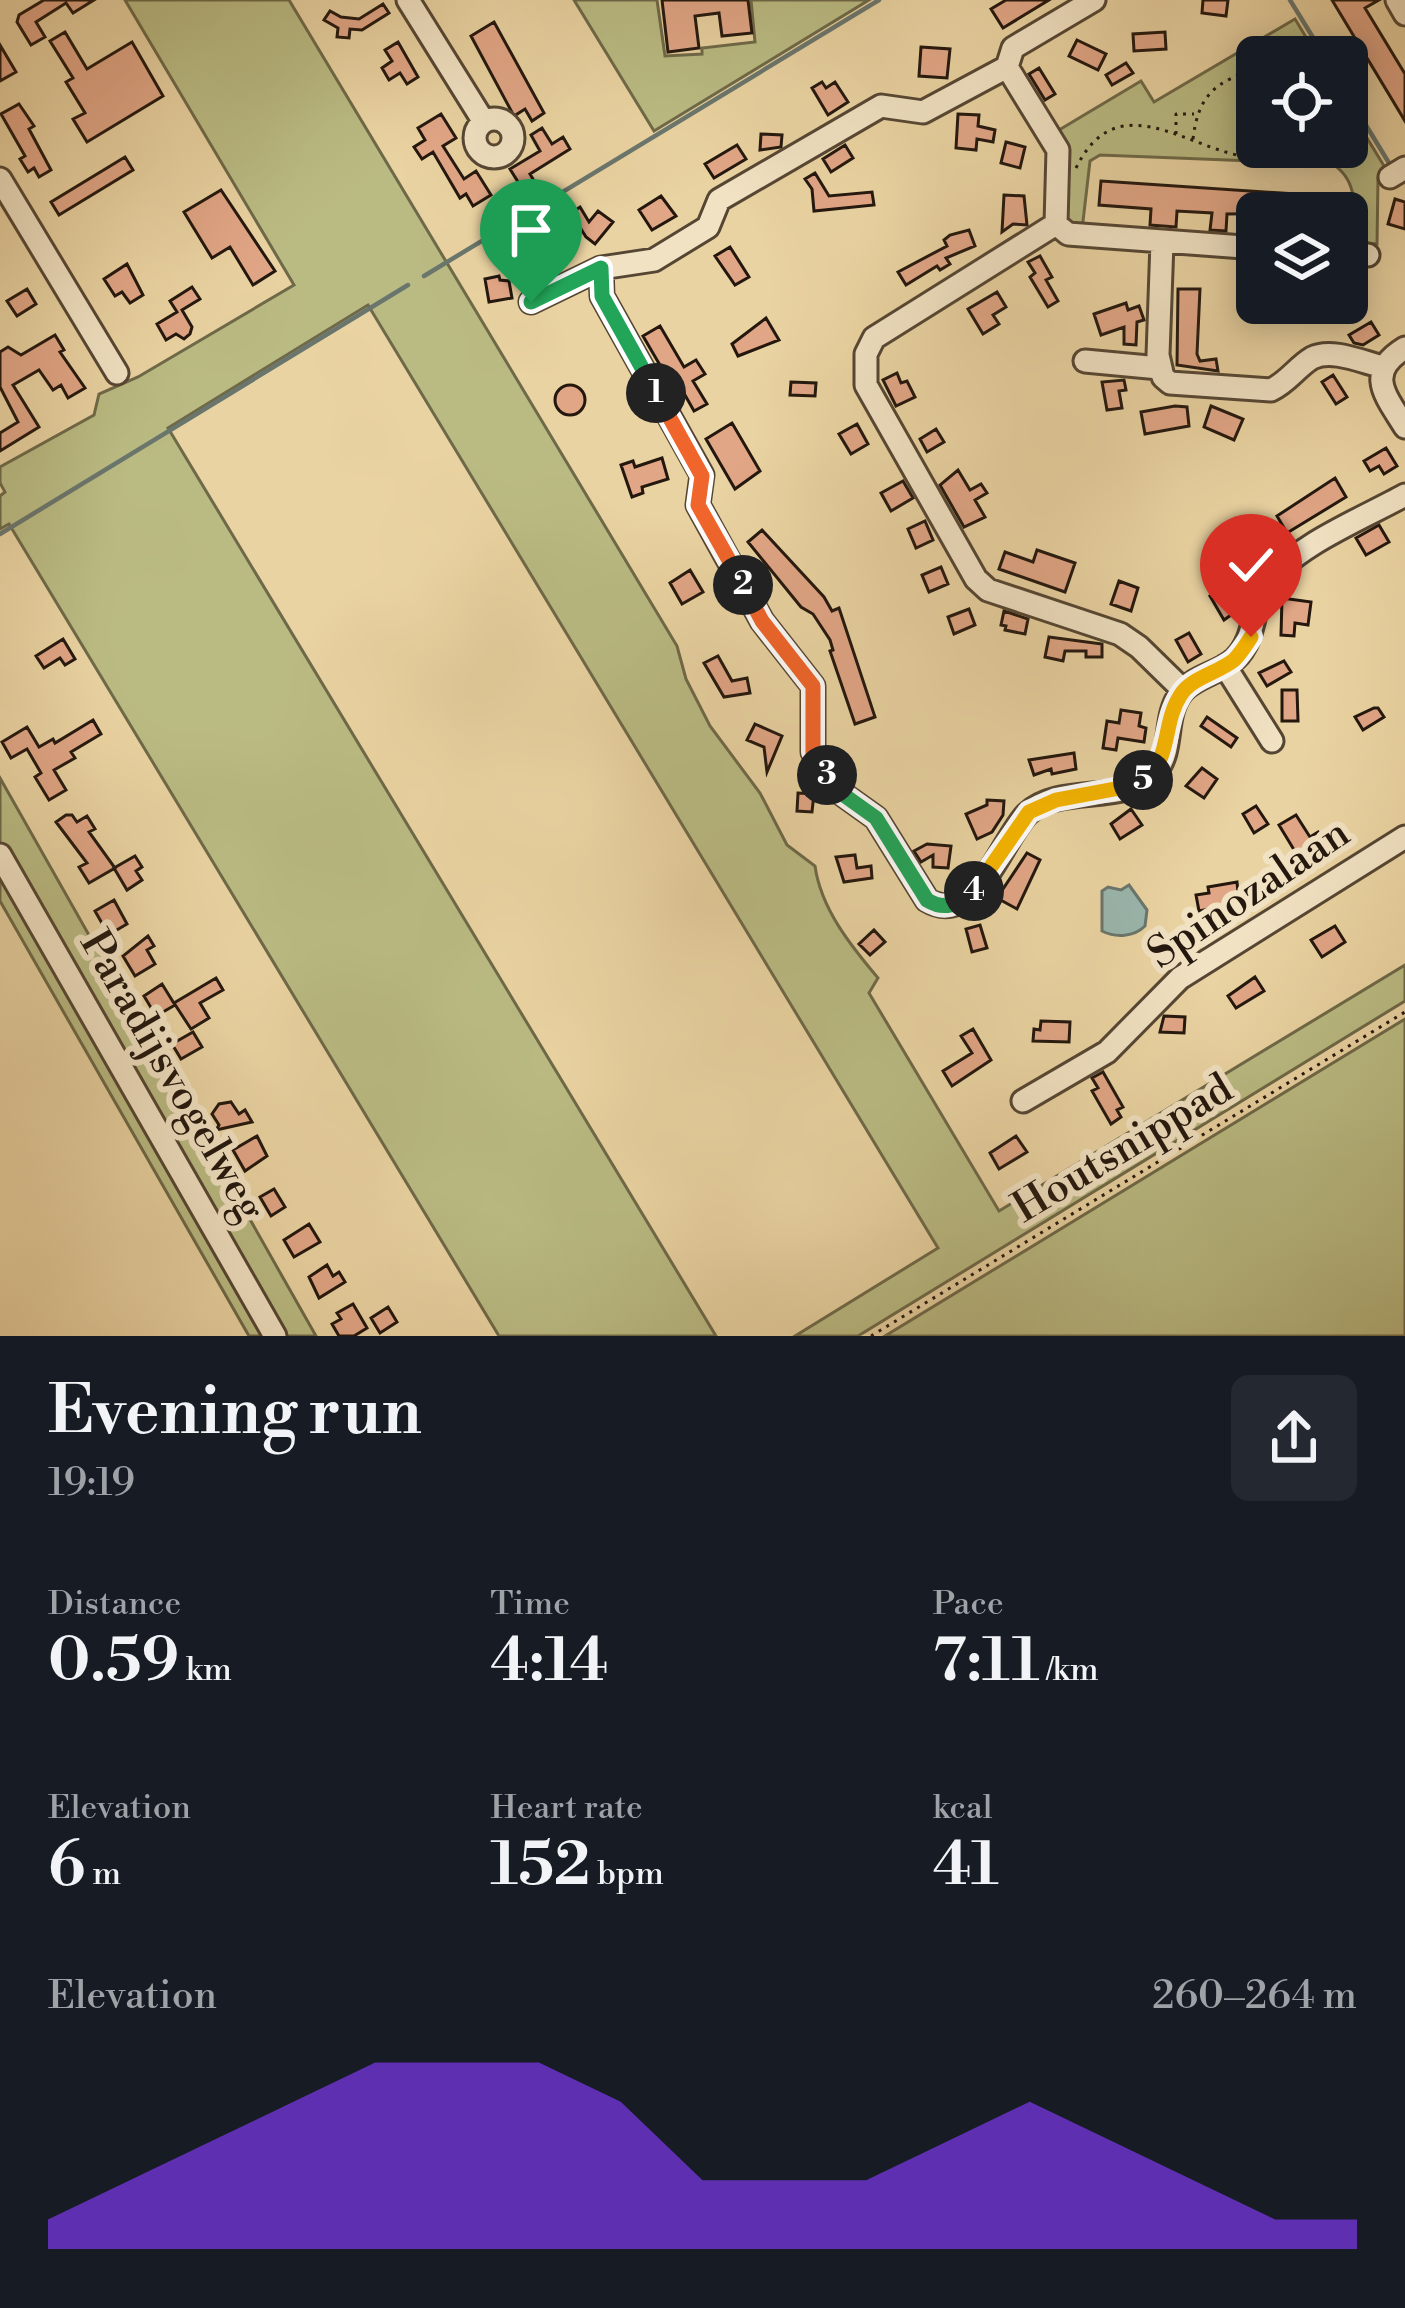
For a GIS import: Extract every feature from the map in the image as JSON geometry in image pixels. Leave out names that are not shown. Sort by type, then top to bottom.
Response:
[{"type":"street","points":[[408,0],[484,122]]},
{"type":"street","points":[[531,302],[601,268],[654,260],[708,227],[719,200],[881,106],[923,112],[1007,67],[1013,48],[1094,0]]},
{"type":"street","points":[[1396,0],[1405,14]]},
{"type":"street","points":[[1007,67],[1058,150],[1056,224]]},
{"type":"street","points":[[0,179],[117,373]]},
{"type":"street","points":[[1056,224],[1068,234],[1236,247]]},
{"type":"street","points":[[1056,224],[874,338],[866,353],[866,385],[976,579],[988,590],[1120,634],[1139,646],[1183,690]]},
{"type":"street","points":[[1162,242],[1159,368],[1163,377],[1182,387],[1271,390],[1286,383],[1310,359],[1328,353],[1383,367]]},
{"type":"street","points":[[601,268],[602,296],[702,476],[698,505],[762,621],[813,686],[813,752],[834,788],[876,818],[927,900],[939,907],[955,905],[980,887],[1029,812],[1056,800],[1136,785],[1156,771],[1165,752],[1167,721],[1183,690],[1238,657],[1251,637],[1263,589],[1283,564],[1405,495]]},
{"type":"street","points":[[1405,348],[1383,367],[1383,390],[1405,427]]},
{"type":"street","points":[[1085,362],[1159,368]]},
{"type":"street","points":[[1225,666],[1272,741]]},
{"type":"street","name":"Spinozalaan","points":[[1023,1101],[1107,1052],[1180,978],[1405,837]]},
{"type":"street","name":"Paradijsvogelweg","points":[[0,855],[275,1336]]},
{"type":"path","points":[[1193,141],[1200,103],[1236,78]]},
{"type":"path","points":[[1176,137],[1176,114],[1196,114]]},
{"type":"path","points":[[1074,176],[1094,141],[1124,123],[1140,123],[1236,152]]},
{"type":"path","name":"Houtsnippad","points":[[871,1336],[1405,1012]]},
{"type":"green space","points":[[125,0],[289,0],[677,646],[686,679],[710,726],[760,793],[787,845],[815,866],[830,912],[878,978],[869,993],[999,1211],[1405,965],[1405,1001],[858,1336],[795,1336],[938,1248],[368,305],[168,428],[716,1336],[499,1336],[9,524],[0,529],[0,496],[5,492],[0,467],[94,415],[99,394],[138,377],[294,285]]},
{"type":"green space","points":[[574,0],[657,0],[665,56],[702,54],[702,48],[755,42],[751,0],[869,0],[654,131]]},
{"type":"green space","points":[[1295,19],[1305,36],[1266,36]]},
{"type":"green space","points":[[1236,54],[1236,160],[1100,155],[1090,161],[1082,230],[1066,225],[1054,133],[1141,81],[1154,102]]},
{"type":"green space","points":[[1368,140],[1387,171],[1378,178],[1377,244],[1368,243],[1368,192],[1352,192],[1337,168],[1368,168]]},
{"type":"green space","points":[[0,778],[316,1336],[282,1336],[0,844]]},
{"type":"green space","points":[[0,864],[270,1336],[249,1336],[0,901]]},
{"type":"green space","points":[[1405,1019],[1405,1336],[885,1336]]},
{"type":"water","points":[[1129,885],[1147,910],[1145,926],[1125,935],[1102,931],[1102,891]]},
{"type":"building","points":[[44,0],[94,0],[73,13],[66,3],[36,22],[45,37],[31,45],[17,22],[19,15]]},
{"type":"building","points":[[662,0],[748,0],[752,33],[722,36],[719,13],[695,16],[699,48],[668,52]]},
{"type":"building","points":[[1006,0],[1049,0],[1003,28],[991,9]]},
{"type":"building","points":[[1203,0],[1228,0],[1226,16],[1202,13]]},
{"type":"building","points":[[1332,0],[1379,0],[1365,8],[1405,74],[1405,121],[1368,60],[1368,36],[1354,36]]},
{"type":"building","points":[[383,4],[389,13],[362,30],[350,29],[349,38],[337,37],[338,28],[324,20],[330,11],[359,19]]},
{"type":"building","points":[[494,22],[544,113],[532,121],[525,109],[514,116],[471,36]]},
{"type":"building","points":[[65,32],[87,69],[132,42],[163,96],[87,142],[73,119],[85,113],[66,82],[73,78],[50,41]]},
{"type":"building","points":[[1165,32],[1166,49],[1134,51],[1133,34]]},
{"type":"building","points":[[1077,40],[1106,54],[1098,70],[1069,56]]},
{"type":"building","points":[[398,42],[418,77],[407,84],[400,73],[389,80],[382,68],[392,61],[385,50]]},
{"type":"building","points":[[0,45],[16,72],[0,81]]},
{"type":"building","points":[[921,47],[950,49],[947,78],[919,76]]},
{"type":"building","points":[[1126,63],[1133,73],[1112,85],[1106,75]]},
{"type":"building","points":[[1039,68],[1055,94],[1045,100],[1029,74]]},
{"type":"building","points":[[822,82],[826,88],[835,82],[848,102],[828,115],[812,88]]},
{"type":"building","points":[[19,104],[34,126],[29,129],[51,170],[39,177],[34,168],[28,172],[20,159],[25,156],[1,114]]},
{"type":"building","points":[[441,114],[456,138],[443,146],[464,179],[476,171],[491,195],[473,206],[466,194],[460,198],[433,152],[422,159],[414,147],[425,140],[418,128]]},
{"type":"building","points":[[958,114],[979,115],[978,126],[995,130],[993,142],[977,139],[976,150],[956,148]]},
{"type":"building","points":[[542,128],[552,144],[563,137],[570,149],[530,174],[537,186],[525,193],[510,169],[540,151],[531,135]]},
{"type":"building","points":[[761,134],[782,135],[781,147],[760,150]]},
{"type":"building","points":[[1006,142],[1025,147],[1020,168],[1001,163]]},
{"type":"building","points":[[737,145],[746,159],[714,178],[705,164]]},
{"type":"building","points":[[845,145],[853,158],[831,172],[823,159]]},
{"type":"building","points":[[125,157],[133,170],[59,215],[51,202]]},
{"type":"building","points":[[815,173],[829,196],[872,192],[874,205],[814,211],[812,189],[805,179]]},
{"type":"building","points":[[1101,181],[1265,192],[1236,192],[1236,214],[1227,214],[1226,231],[1210,230],[1212,213],[1177,211],[1176,227],[1150,225],[1151,209],[1099,205]]},
{"type":"building","points":[[221,190],[275,271],[253,285],[230,247],[212,258],[184,212]]},
{"type":"building","points":[[1004,195],[1024,196],[1027,225],[1013,224],[1002,232]]},
{"type":"building","points":[[661,196],[676,216],[652,230],[639,210]]},
{"type":"building","points":[[1395,199],[1405,202],[1405,229],[1388,224]]},
{"type":"building","points":[[580,207],[589,222],[598,211],[613,222],[595,244],[571,213]]},
{"type":"building","points":[[969,230],[975,246],[946,258],[950,264],[940,270],[937,266],[906,285],[898,272],[947,246],[944,240],[950,235]]},
{"type":"building","points":[[566,239],[560,243],[561,260],[543,262],[543,254],[533,260],[523,243]]},
{"type":"building","points":[[730,247],[749,277],[735,285],[715,256]]},
{"type":"building","points":[[1040,256],[1058,301],[1048,307],[1030,277],[1035,273],[1028,262]]},
{"type":"building","points":[[127,264],[143,295],[130,303],[122,292],[115,296],[104,279]]},
{"type":"building","points":[[499,276],[509,281],[512,298],[489,302],[485,279]]},
{"type":"building","points":[[192,287],[200,299],[182,310],[192,327],[190,334],[166,340],[157,324],[177,312],[170,301]]},
{"type":"building","points":[[27,289],[36,304],[17,316],[7,301]]},
{"type":"building","points":[[1178,289],[1200,289],[1197,354],[1200,361],[1216,359],[1218,371],[1177,365]]},
{"type":"building","points":[[997,292],[1006,307],[993,315],[999,324],[983,334],[968,309]]},
{"type":"building","points":[[1126,303],[1128,310],[1139,306],[1144,320],[1137,322],[1136,345],[1124,344],[1124,327],[1101,335],[1094,314]]},
{"type":"building","points":[[766,318],[779,340],[738,356],[732,344]]},
{"type":"building","points":[[1368,324],[1379,335],[1363,345],[1354,343],[1349,335]]},
{"type":"building","points":[[660,326],[684,367],[696,360],[705,374],[693,381],[707,404],[694,411],[681,388],[675,391],[643,336]]},
{"type":"building","points":[[55,335],[64,350],[60,352],[85,388],[68,398],[61,385],[53,390],[39,370],[13,385],[39,427],[0,451],[0,433],[18,422],[0,387],[0,352],[8,347],[21,355]]},
{"type":"building","points":[[897,373],[915,397],[896,406],[883,380]]},
{"type":"building","points":[[1333,375],[1347,397],[1336,404],[1322,382]]},
{"type":"building","points":[[1124,380],[1126,390],[1119,391],[1122,408],[1107,410],[1102,382]]},
{"type":"building","points":[[791,382],[816,383],[815,396],[790,395]]},
{"type":"building","points":[[570,385],[581,389],[585,400],[581,411],[570,415],[559,411],[555,400],[559,389]]},
{"type":"building","points":[[1211,406],[1243,419],[1234,440],[1204,427]]},
{"type":"building","points":[[1187,407],[1189,426],[1145,434],[1141,412]]},
{"type":"building","points":[[732,423],[760,471],[735,489],[706,439]]},
{"type":"building","points":[[857,424],[868,444],[851,454],[839,434]]},
{"type":"building","points":[[936,429],[944,442],[927,452],[920,439]]},
{"type":"building","points":[[1386,448],[1397,466],[1384,474],[1379,466],[1370,471],[1364,461]]},
{"type":"building","points":[[662,458],[668,479],[642,487],[643,493],[632,497],[621,465],[633,461],[635,467]]},
{"type":"building","points":[[958,470],[970,490],[981,484],[987,493],[975,500],[985,517],[964,527],[940,485]]},
{"type":"building","points":[[1335,478],[1346,497],[1287,533],[1277,516]]},
{"type":"building","points":[[903,481],[913,498],[891,511],[881,493]]},
{"type":"building","points":[[925,521],[933,540],[916,548],[908,529]]},
{"type":"building","points":[[1379,525],[1389,542],[1366,555],[1356,538]]},
{"type":"building","points":[[762,530],[832,611],[839,608],[875,717],[855,724],[830,640],[813,614],[801,607],[748,542]]},
{"type":"building","points":[[1246,546],[1254,558],[1233,570],[1226,558]]},
{"type":"building","points":[[1037,550],[1075,563],[1065,592],[999,569],[1005,552],[1033,562]]},
{"type":"building","points":[[941,567],[948,584],[929,592],[922,575]]},
{"type":"building","points":[[690,570],[703,592],[682,604],[670,583]]},
{"type":"building","points":[[1119,581],[1138,588],[1131,611],[1111,604]]},
{"type":"building","points":[[1228,585],[1242,607],[1224,620],[1210,596]]},
{"type":"building","points":[[1282,598],[1311,602],[1308,625],[1295,623],[1294,636],[1281,635]]},
{"type":"building","points":[[969,609],[975,625],[954,634],[948,617]]},
{"type":"building","points":[[1004,611],[1028,619],[1025,634],[1005,630],[1001,625]]},
{"type":"building","points":[[1189,633],[1201,654],[1188,662],[1176,640]]},
{"type":"building","points":[[1049,637],[1102,644],[1102,657],[1065,651],[1063,661],[1045,657]]},
{"type":"building","points":[[63,639],[75,659],[65,665],[60,658],[44,668],[36,656]]},
{"type":"building","points":[[718,656],[732,681],[747,678],[750,693],[724,697],[704,663]]},
{"type":"building","points":[[1284,661],[1291,672],[1267,686],[1259,673]]},
{"type":"building","points":[[1282,690],[1297,690],[1298,721],[1282,721]]},
{"type":"building","points":[[1374,708],[1384,717],[1363,730],[1355,717]]},
{"type":"building","points":[[1121,710],[1141,713],[1144,742],[1118,738],[1116,750],[1103,748],[1107,721],[1119,723]]},
{"type":"building","points":[[1207,717],[1237,738],[1231,747],[1201,726]]},
{"type":"building","points":[[93,720],[101,734],[71,752],[75,758],[54,770],[66,790],[49,800],[35,777],[41,773],[27,749],[11,758],[2,742],[27,727],[39,747]]},
{"type":"building","points":[[755,724],[782,736],[767,772],[764,747],[747,740]]},
{"type":"building","points":[[1074,753],[1076,769],[1034,775],[1029,760]]},
{"type":"building","points":[[1202,768],[1217,779],[1204,798],[1186,786]]},
{"type":"building","points":[[798,793],[814,794],[812,812],[797,811]]},
{"type":"building","points":[[987,800],[1004,801],[1003,815],[992,832],[977,839],[966,814],[987,805]]},
{"type":"building","points":[[1256,806],[1268,824],[1254,833],[1243,814]]},
{"type":"building","points":[[1131,809],[1142,825],[1120,839],[1111,824]]},
{"type":"building","points":[[66,815],[77,822],[87,816],[95,829],[89,832],[115,868],[89,883],[79,867],[87,863],[56,822]]},
{"type":"building","points":[[1296,815],[1310,837],[1318,832],[1324,843],[1299,858],[1279,825]]},
{"type":"building","points":[[927,844],[951,846],[948,868],[933,867],[933,855],[921,862],[914,851]]},
{"type":"building","points":[[1027,853],[1040,860],[1017,909],[997,898]]},
{"type":"building","points":[[855,855],[857,868],[871,866],[872,878],[844,882],[836,857]]},
{"type":"building","points":[[135,856],[142,867],[136,871],[142,880],[127,890],[114,868]]},
{"type":"building","points":[[1237,882],[1239,903],[1199,911],[1196,895],[1209,893],[1208,887]]},
{"type":"building","points":[[114,900],[127,924],[115,931],[109,922],[103,925],[95,911]]},
{"type":"building","points":[[980,925],[987,948],[972,952],[966,929]]},
{"type":"building","points":[[1335,926],[1345,942],[1322,957],[1311,940]]},
{"type":"building","points":[[874,930],[885,942],[870,955],[859,944]]},
{"type":"building","points":[[148,936],[154,946],[147,950],[155,964],[135,976],[123,956]]},
{"type":"building","points":[[1255,977],[1264,991],[1236,1008],[1228,996]]},
{"type":"building","points":[[216,978],[223,990],[200,1003],[209,1018],[191,1029],[174,1003]]},
{"type":"building","points":[[162,984],[175,1005],[156,1016],[144,996]]},
{"type":"building","points":[[1164,1016],[1185,1017],[1184,1033],[1160,1032]]},
{"type":"building","points":[[1041,1021],[1070,1022],[1069,1042],[1033,1041]]},
{"type":"building","points":[[973,1029],[991,1060],[952,1086],[943,1071],[972,1053],[961,1036]]},
{"type":"building","points":[[193,1032],[202,1047],[181,1059],[172,1044]]},
{"type":"building","points":[[1103,1072],[1123,1107],[1117,1110],[1121,1117],[1111,1124],[1092,1091],[1098,1088],[1092,1078]]},
{"type":"building","points":[[231,1102],[239,1114],[245,1110],[252,1122],[216,1130],[219,1125],[212,1114],[219,1104]]},
{"type":"building","points":[[257,1136],[267,1156],[245,1171],[233,1150]]},
{"type":"building","points":[[1016,1136],[1027,1152],[999,1169],[990,1153]]},
{"type":"building","points":[[274,1189],[285,1207],[271,1216],[260,1197]]},
{"type":"building","points":[[309,1224],[320,1242],[294,1257],[284,1240]]},
{"type":"building","points":[[327,1265],[333,1276],[339,1272],[345,1282],[319,1298],[309,1277]]},
{"type":"building","points":[[353,1304],[367,1328],[354,1336],[339,1336],[332,1324],[341,1319],[337,1313]]},
{"type":"building","points":[[388,1307],[397,1322],[380,1333],[371,1318]]},
{"type":"waterway","points":[[424,276],[879,0]]},
{"type":"waterway","points":[[1290,0],[1312,36]]},
{"type":"waterway","points":[[1368,128],[1389,163]]},
{"type":"waterway","points":[[0,534],[408,285]]},
{"type":"route","points":[[531,302],[601,268],[602,296],[702,476],[698,505],[762,621],[813,686],[813,752],[834,788],[876,818],[927,900],[939,907],[955,905],[980,887],[1029,812],[1056,800],[1136,785],[1156,771],[1165,752],[1167,721],[1183,690],[1238,657],[1251,637]]}]
